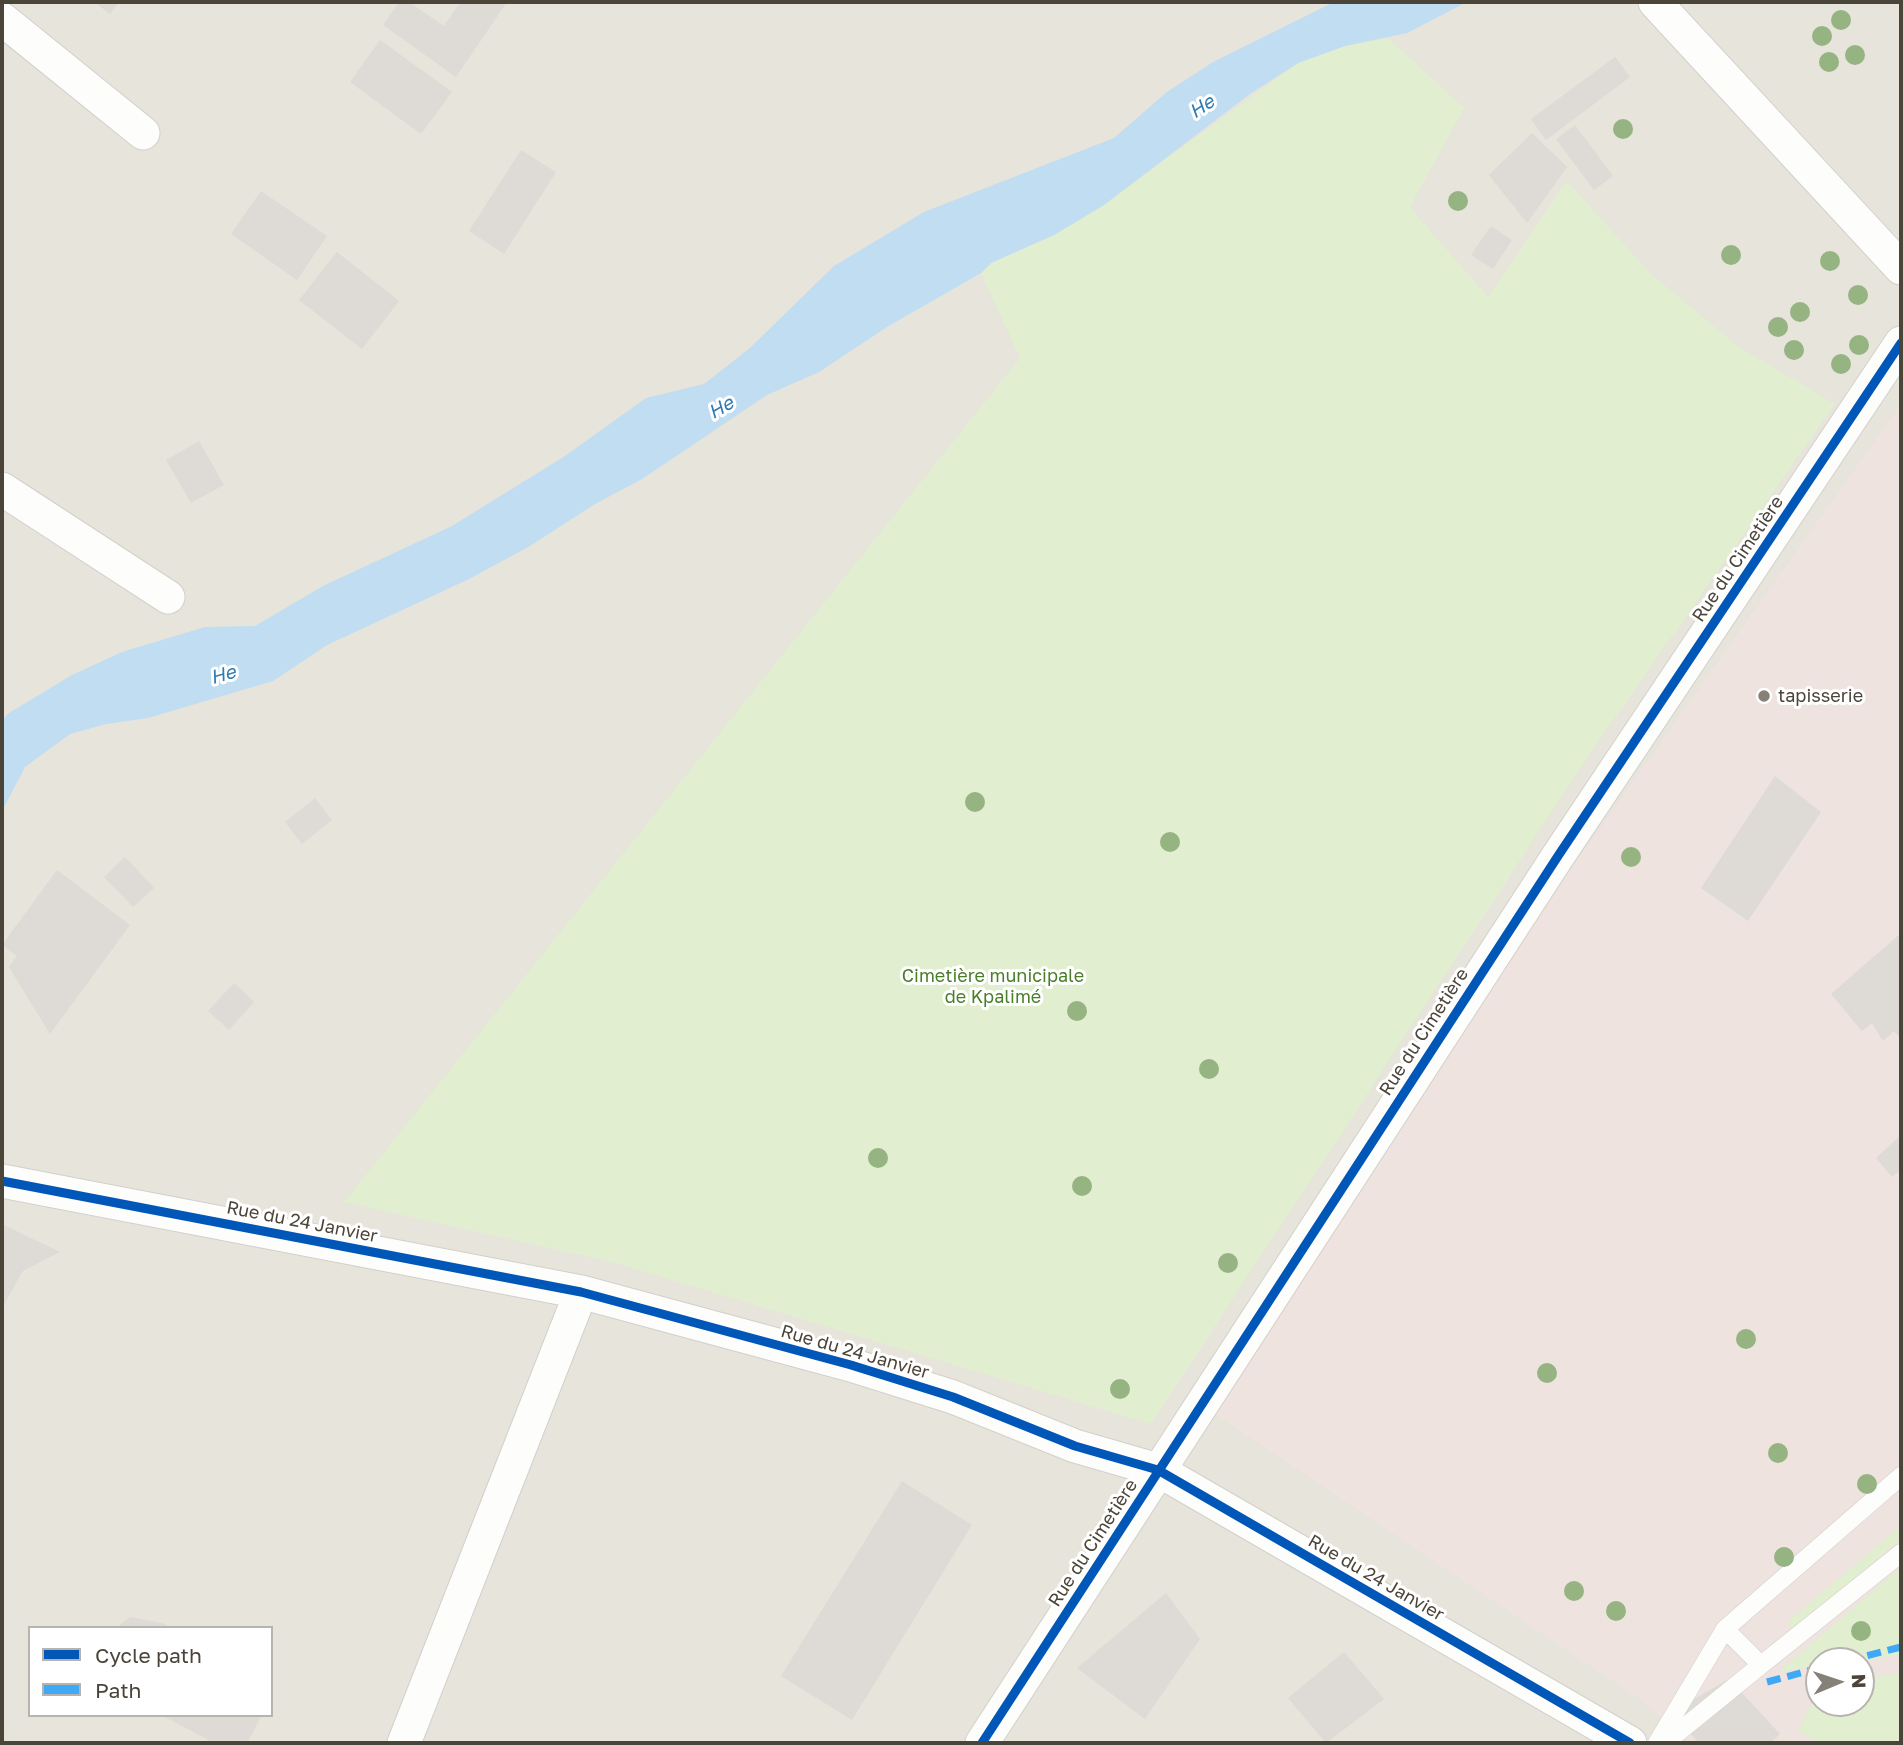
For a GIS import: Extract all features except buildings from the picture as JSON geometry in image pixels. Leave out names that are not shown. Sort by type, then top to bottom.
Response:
[{"type":"street","points":[[1655,2],[1901,268]]},
{"type":"street","points":[[2,19],[142,133]]},
{"type":"street","name":"Rue du Cimetière","points":[[982,1743],[1558,856],[1901,343]]},
{"type":"street","points":[[2,489],[168,597]]},
{"type":"street","name":"Rue du 24 Janvier","points":[[2,1181],[581,1292],[851,1365],[953,1397],[1075,1446],[1158,1469],[1630,1743]]},
{"type":"street","points":[[404,1743],[581,1292]]},
{"type":"lane","points":[[1657,1743],[1725,1629],[1901,1476]]},
{"type":"lane","points":[[1665,1743],[1901,1553]]},
{"type":"lane","points":[[1725,1629],[1761,1665]]},
{"type":"shaded area","points":[[2,2],[1901,2],[1901,1743],[2,1743]]},
{"type":"shaded area","points":[[1901,404],[1901,1743],[1691,1743],[1641,1700],[1194,1400]]},
{"type":"green space","name":"Cimetière municipale de Kpalimé","points":[[1388,38],[1464,108],[1410,207],[1488,297],[1567,181],[1651,274],[1739,347],[1835,404],[1591,752],[1151,1424],[612,1262],[344,1202],[1020,358],[981,273],[991,263],[1054,235],[1100,207],[1298,63],[1345,46]]},
{"type":"green space","points":[[1901,1525],[1901,1539],[1794,1631],[1787,1622]]},
{"type":"green space","points":[[1901,1567],[1901,1655],[1875,1658],[1875,1647],[1807,1647]]},
{"type":"green space","points":[[1805,1649],[1805,1668],[1778,1672]]},
{"type":"green space","points":[[1901,1673],[1901,1743],[1816,1743],[1798,1731],[1805,1717],[1875,1717],[1875,1677]]},
{"type":"water","name":"He","points":[[1334,2],[1467,2],[1407,33],[1345,46],[1298,63],[1250,94],[1104,205],[1054,235],[991,263],[981,273],[887,327],[819,372],[767,395],[642,479],[469,579],[327,645],[273,681],[148,718],[106,724],[70,734],[25,767],[2,811],[2,720],[9,713],[72,675],[122,652],[205,627],[255,626],[323,586],[452,526],[565,456],[646,398],[704,384],[750,348],[834,266],[924,212],[1114,138],[1167,92],[1213,62]]},
{"type":"marked path","points":[[1875,1654],[1901,1647]]},
{"type":"marked path","points":[[1767,1682],[1805,1672]]},
{"type":"cycle path","points":[[982,1743],[1558,856],[1901,343]]},
{"type":"cycle path","points":[[2,1181],[581,1292],[851,1365],[953,1397],[1075,1446],[1158,1470],[1630,1743]]},
{"type":"place","name":"tapisserie","points":[[1764,696]]}]
